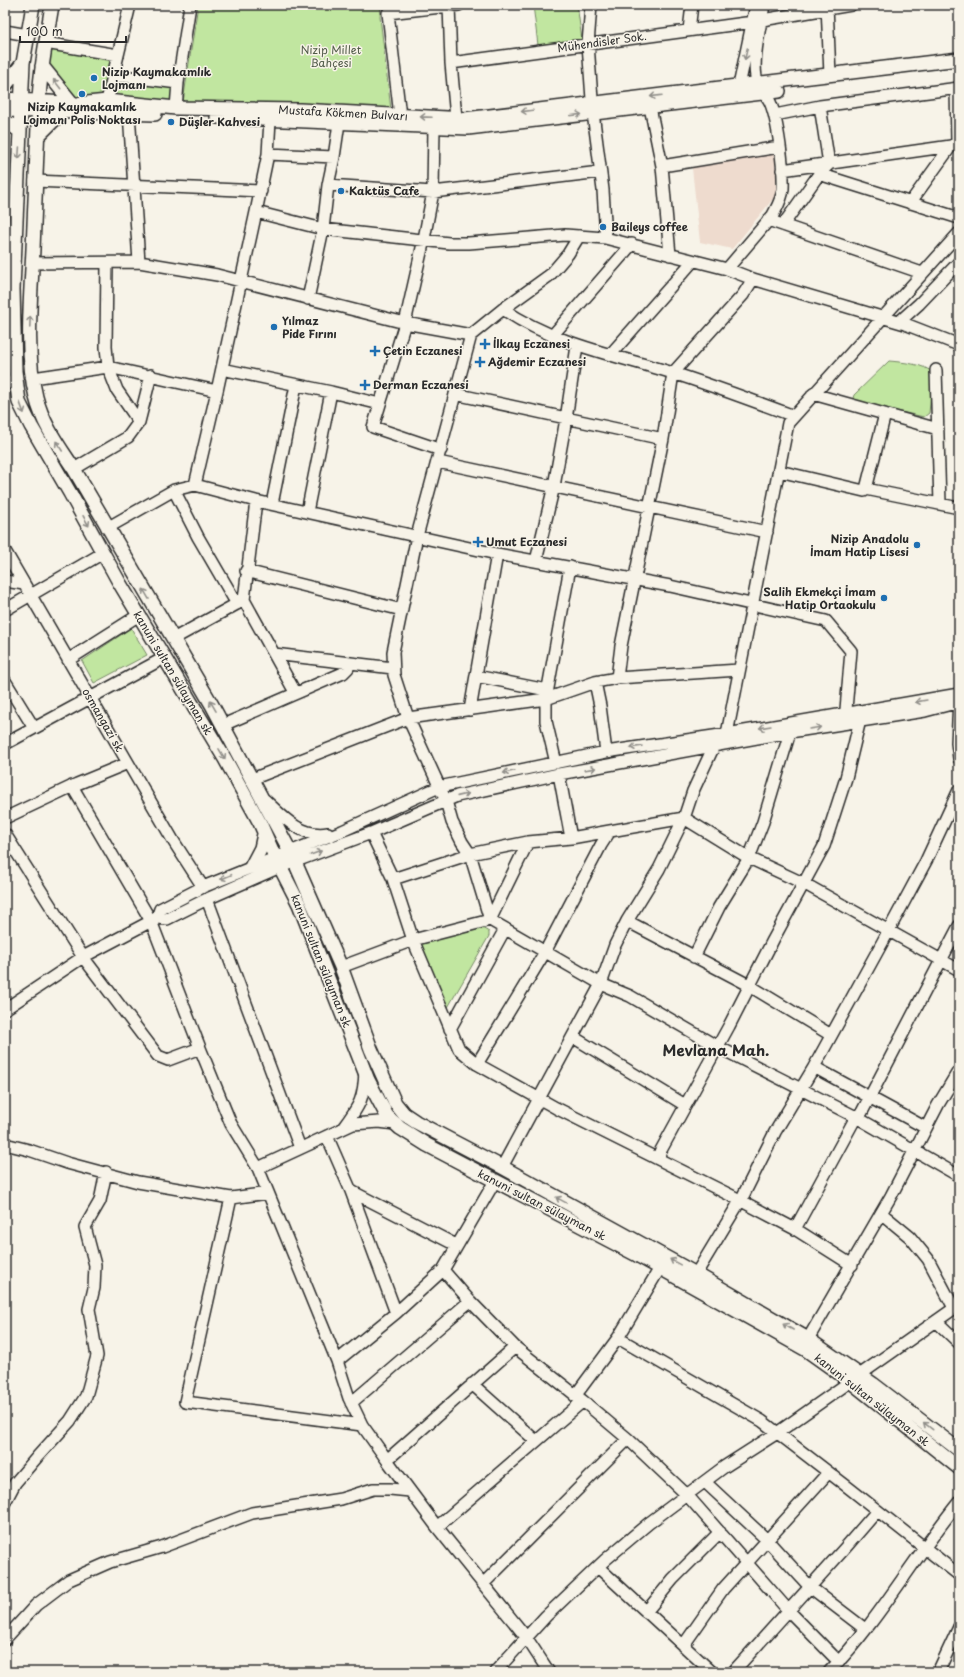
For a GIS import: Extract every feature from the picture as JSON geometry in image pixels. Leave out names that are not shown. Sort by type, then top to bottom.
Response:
[{"type":"main road","name":"kanuni sultan sülayman sk","points":[[33,5],[23,63],[22,105],[9,289],[13,335],[11,384],[23,413],[164,658],[225,759],[300,904],[365,1070],[387,1116],[395,1124],[427,1145],[660,1268],[855,1378],[959,1468]]},
{"type":"main road","points":[[52,5],[42,66],[35,181],[30,330],[33,378],[36,396],[45,423],[223,725],[292,856],[341,967],[371,1049],[395,1103],[404,1114],[416,1122],[502,1167],[696,1274],[808,1339],[855,1378],[959,1450]]},
{"type":"main road","points":[[593,109],[650,107],[830,76],[959,60]]},
{"type":"main road","points":[[5,86],[23,63]]},
{"type":"main road","points":[[38,136],[67,108],[42,66]]},
{"type":"main road","points":[[463,122],[593,109],[739,86],[762,88],[959,68]]},
{"type":"main road","name":"Mustafa Kökmen Bulvarı","points":[[5,99],[22,105],[129,113],[434,127],[463,122]]},
{"type":"main road","name":"Mustafa Kökmen Bulvarı","points":[[67,108],[107,101],[176,108],[300,110],[400,116],[463,122]]},
{"type":"main road","points":[[5,110],[22,105]]},
{"type":"main road","points":[[5,121],[20,131]]},
{"type":"main road","points":[[251,867],[261,848],[264,834]]},
{"type":"street","points":[[107,101],[130,5]]},
{"type":"street","points":[[176,108],[178,83],[190,5]]},
{"type":"street","points":[[591,5],[588,44],[593,109],[605,222],[605,238]]},
{"type":"street","points":[[689,30],[692,5]]},
{"type":"street","points":[[727,269],[778,206],[783,190],[775,115],[762,88],[756,50],[756,5]]},
{"type":"street","points":[[739,86],[757,21],[764,5]]},
{"type":"street","name":"Mühendisler Sok.","points":[[451,63],[757,21],[827,7],[851,5]]},
{"type":"street","points":[[400,116],[388,9],[453,6],[451,63],[463,122]]},
{"type":"street","points":[[827,7],[830,76]]},
{"type":"street","points":[[5,31],[28,35]]},
{"type":"street","points":[[45,44],[118,55]]},
{"type":"street","points":[[114,75],[178,83]]},
{"type":"street","points":[[775,115],[820,106],[957,88],[957,142],[950,146],[782,170]]},
{"type":"street","points":[[820,106],[830,164]]},
{"type":"street","points":[[650,107],[662,166],[670,255]]},
{"type":"street","points":[[129,113],[139,262]]},
{"type":"street","points":[[195,485],[218,391],[242,281],[268,154],[270,120]]},
{"type":"street","points":[[308,299],[323,229],[328,185],[339,123]]},
{"type":"street","points":[[434,127],[432,192],[424,239],[405,323],[373,427],[441,450]]},
{"type":"street","points":[[910,203],[950,146]]},
{"type":"street","points":[[662,166],[779,147]]},
{"type":"street","points":[[268,154],[334,157]]},
{"type":"street","points":[[783,225],[820,174],[830,164]]},
{"type":"street","points":[[328,185],[432,192],[600,172]]},
{"type":"street","points":[[820,174],[959,218]]},
{"type":"street","points":[[35,181],[260,191]]},
{"type":"street","points":[[256,212],[323,229],[469,243],[535,237],[579,236],[605,238],[727,269],[753,279],[898,322],[959,345]]},
{"type":"street","points":[[768,220],[922,273]]},
{"type":"street","points":[[726,739],[788,423],[959,233]]},
{"type":"street","points":[[579,236],[568,254],[550,275],[503,309],[472,335],[417,536],[393,652],[393,668],[408,718],[446,801],[452,822],[470,854],[490,920],[601,984],[630,996],[718,1047],[856,1117],[959,1176]]},
{"type":"street","points":[[552,336],[632,244]]},
{"type":"street","points":[[898,322],[919,304],[959,261],[939,255]]},
{"type":"street","points":[[610,355],[693,261]]},
{"type":"street","points":[[32,263],[139,262],[217,275],[405,323],[472,335]]},
{"type":"street","points":[[107,263],[106,348],[108,367],[117,390],[139,422]]},
{"type":"street","points":[[617,678],[621,646],[663,439],[673,373],[743,295],[753,279]]},
{"type":"street","points":[[503,309],[528,325],[577,346],[673,373],[737,394],[794,416]]},
{"type":"street","points":[[536,561],[554,486],[577,346]]},
{"type":"street","points":[[33,378],[108,367],[151,375],[218,391]]},
{"type":"street","points":[[222,369],[380,404]]},
{"type":"street","points":[[936,370],[940,504]]},
{"type":"street","points":[[74,470],[128,437],[139,422],[151,375]]},
{"type":"street","points":[[272,504],[296,385]]},
{"type":"street","points":[[307,512],[331,392]]},
{"type":"street","points":[[455,394],[663,439]]},
{"type":"street","points":[[813,394],[938,429]]},
{"type":"street","points":[[866,489],[885,414]]},
{"type":"street","points":[[438,462],[767,532]]},
{"type":"street","points":[[779,471],[864,491],[866,489],[959,508]]},
{"type":"street","points":[[107,528],[174,490],[195,485],[256,501],[497,554],[670,586],[826,621],[851,651],[845,718]]},
{"type":"street","points":[[174,490],[198,537],[274,654],[295,692]]},
{"type":"street","points":[[240,602],[256,501]]},
{"type":"street","name":"osmangazi sk","points":[[5,551],[128,763],[203,887]]},
{"type":"street","points":[[5,610],[31,596],[69,571],[103,553]]},
{"type":"street","points":[[470,710],[497,554]]},
{"type":"street","points":[[556,763],[546,721],[547,695],[570,567]]},
{"type":"street","points":[[246,571],[402,610]]},
{"type":"street","points":[[5,581],[24,584]]},
{"type":"street","points":[[172,639],[240,602]]},
{"type":"street","points":[[68,660],[139,615]]},
{"type":"street","points":[[274,654],[393,668]]},
{"type":"street","points":[[5,744],[164,658]]},
{"type":"street","points":[[223,725],[295,692],[343,673],[348,668],[350,663]]},
{"type":"street","points":[[252,779],[408,718],[470,710],[547,695],[595,682],[617,678],[739,670]]},
{"type":"street","points":[[476,676],[547,695]]},
{"type":"street","points":[[5,681],[34,728]]},
{"type":"street","points":[[595,682],[600,706],[606,752]]},
{"type":"street","points":[[292,856],[371,833],[457,796],[559,774],[714,746],[726,739],[845,718],[959,694]]},
{"type":"street","points":[[959,698],[956,743],[959,759]]},
{"type":"street","points":[[5,1009],[82,957],[154,920],[167,919],[277,862],[439,787],[606,752],[790,732],[845,718],[860,720],[925,711],[959,702]]},
{"type":"street","points":[[658,1159],[660,1152],[718,1047],[773,940],[805,884],[824,846],[846,778],[860,720]]},
{"type":"street","points":[[694,956],[719,906],[749,858],[763,822],[790,732]]},
{"type":"street","points":[[502,1167],[601,984],[615,945],[627,921],[659,869],[684,818],[693,792],[714,746]]},
{"type":"street","points":[[5,818],[72,786],[128,763]]},
{"type":"street","points":[[559,774],[570,838]]},
{"type":"street","points":[[72,786],[154,920],[200,1048],[231,1124],[258,1168],[337,1361],[351,1403],[362,1425],[437,1527],[526,1637],[549,1672]]},
{"type":"street","points":[[696,1274],[740,1200],[775,1132],[814,1067],[889,930],[926,861],[959,790]]},
{"type":"street","points":[[260,795],[285,820],[300,829],[320,834],[342,831]]},
{"type":"street","points":[[393,879],[470,854],[528,842],[570,838],[684,818],[749,858],[805,884],[959,970]]},
{"type":"street","points":[[477,1064],[546,952],[601,845],[610,831]]},
{"type":"street","points":[[371,833],[393,879],[413,940],[459,1049],[477,1064],[539,1099],[795,1229],[852,1265]]},
{"type":"street","points":[[5,834],[82,957],[158,1056],[168,1060],[200,1048]]},
{"type":"street","points":[[341,967],[413,940],[490,920],[528,842]]},
{"type":"street","points":[[154,920],[160,909],[203,887],[251,867],[277,862]]},
{"type":"street","points":[[207,899],[300,1148]]},
{"type":"street","points":[[627,921],[694,956],[831,1035]]},
{"type":"street","points":[[795,1229],[856,1117],[862,1112],[959,926]]},
{"type":"street","points":[[450,1029],[505,929]]},
{"type":"street","points":[[573,1037],[685,1105]]},
{"type":"street","points":[[814,1067],[926,1128]]},
{"type":"street","points":[[343,1128],[359,1106],[363,1094],[365,1070]]},
{"type":"street","points":[[808,1339],[852,1265],[959,1070]]},
{"type":"street","points":[[258,1168],[353,1124],[363,1122],[395,1124]]},
{"type":"street","points":[[327,1136],[351,1191],[396,1313]]},
{"type":"street","points":[[5,1144],[29,1150],[67,1163],[106,1172],[138,1182],[231,1198],[268,1193]]},
{"type":"street","points":[[5,1502],[15,1483],[70,1421],[86,1396],[98,1356],[89,1309],[94,1288],[95,1265],[86,1236],[85,1227],[100,1201],[106,1172]]},
{"type":"street","points":[[337,1361],[396,1313],[443,1270],[494,1181]]},
{"type":"street","points":[[351,1191],[456,1245]]},
{"type":"street","points":[[231,1198],[185,1402],[362,1425]]},
{"type":"street","points":[[495,1672],[546,1616],[598,1567],[649,1523],[724,1467],[777,1433],[956,1306],[928,1259],[910,1237],[881,1213]]},
{"type":"street","points":[[437,1527],[536,1441],[579,1398],[618,1338],[660,1268]]},
{"type":"street","points":[[443,1270],[470,1301],[515,1347],[628,1439],[687,1495],[788,1610],[839,1662]]},
{"type":"street","points":[[351,1403],[470,1301]]},
{"type":"street","points":[[936,1321],[959,1343]]},
{"type":"street","points":[[618,1338],[762,1421],[959,1575]]},
{"type":"street","points":[[387,1460],[515,1347]]},
{"type":"street","points":[[472,1384],[536,1441]]},
{"type":"street","points":[[483,1584],[628,1439]]},
{"type":"street","points":[[684,1646],[723,1589],[828,1473]]},
{"type":"street","points":[[705,1482],[767,1540],[810,1587],[865,1629]]},
{"type":"street","points":[[5,1639],[36,1605],[69,1580],[110,1562],[162,1547],[252,1513],[341,1499],[373,1489],[390,1488],[410,1491]]},
{"type":"street","points":[[829,1672],[839,1662],[865,1629],[959,1502]]},
{"type":"street","points":[[733,1672],[877,1511]]},
{"type":"street","points":[[646,1612],[674,1579],[720,1532]]},
{"type":"street","points":[[598,1567],[712,1672]]},
{"type":"street","points":[[938,1672],[955,1647],[959,1627]]},
{"type":"shaded area","points":[[770,151],[775,155],[777,194],[732,249],[700,242],[692,168]]},
{"type":"green space","name":"Nizip Millet Bahçesi","points":[[198,5],[381,5],[380,17],[391,110],[183,102]]},
{"type":"green space","points":[[533,5],[577,5],[582,40],[538,45]]},
{"type":"green space","points":[[45,43],[118,55],[114,75],[178,83],[176,108],[78,104],[42,66]]},
{"type":"green space","points":[[889,361],[924,367],[933,373],[929,413],[924,417],[852,401],[854,395]]},
{"type":"green space","points":[[131,628],[147,655],[94,683],[82,661]]},
{"type":"green space","points":[[475,924],[489,932],[489,936],[447,1009],[415,943]]},
{"type":"place","name":"Nizip Kaymakamlık Lojmanı","points":[[94,78]]},
{"type":"place","name":"Nizip Kaymakamlık Lojmanı Polis Noktası","points":[[82,94]]},
{"type":"place","name":"Düşler Kahvesi","points":[[171,122]]},
{"type":"place","name":"Kaktüs Cafe","points":[[341,191]]},
{"type":"place","name":"Baileys coffee","points":[[603,227]]},
{"type":"place","name":"Yılmaz Pide Fırını","points":[[274,327]]},
{"type":"place","name":"İlkay Eczanesi","points":[[485,344]]},
{"type":"place","name":"Çetin Eczanesi","points":[[375,351]]},
{"type":"place","name":"Ağdemir Eczanesi","points":[[480,362]]},
{"type":"place","name":"Derman Eczanesi","points":[[365,385]]},
{"type":"place","name":"Umut Eczanesi","points":[[478,542]]},
{"type":"place","name":"Nizip Anadolu İmam Hatip Lisesi","points":[[917,545]]},
{"type":"place","name":"Salih Ekmekçi İmam Hatip Ortaokulu","points":[[884,598]]},
{"type":"district","name":"Mevlana Mah.","points":[[716,1051]]}]
